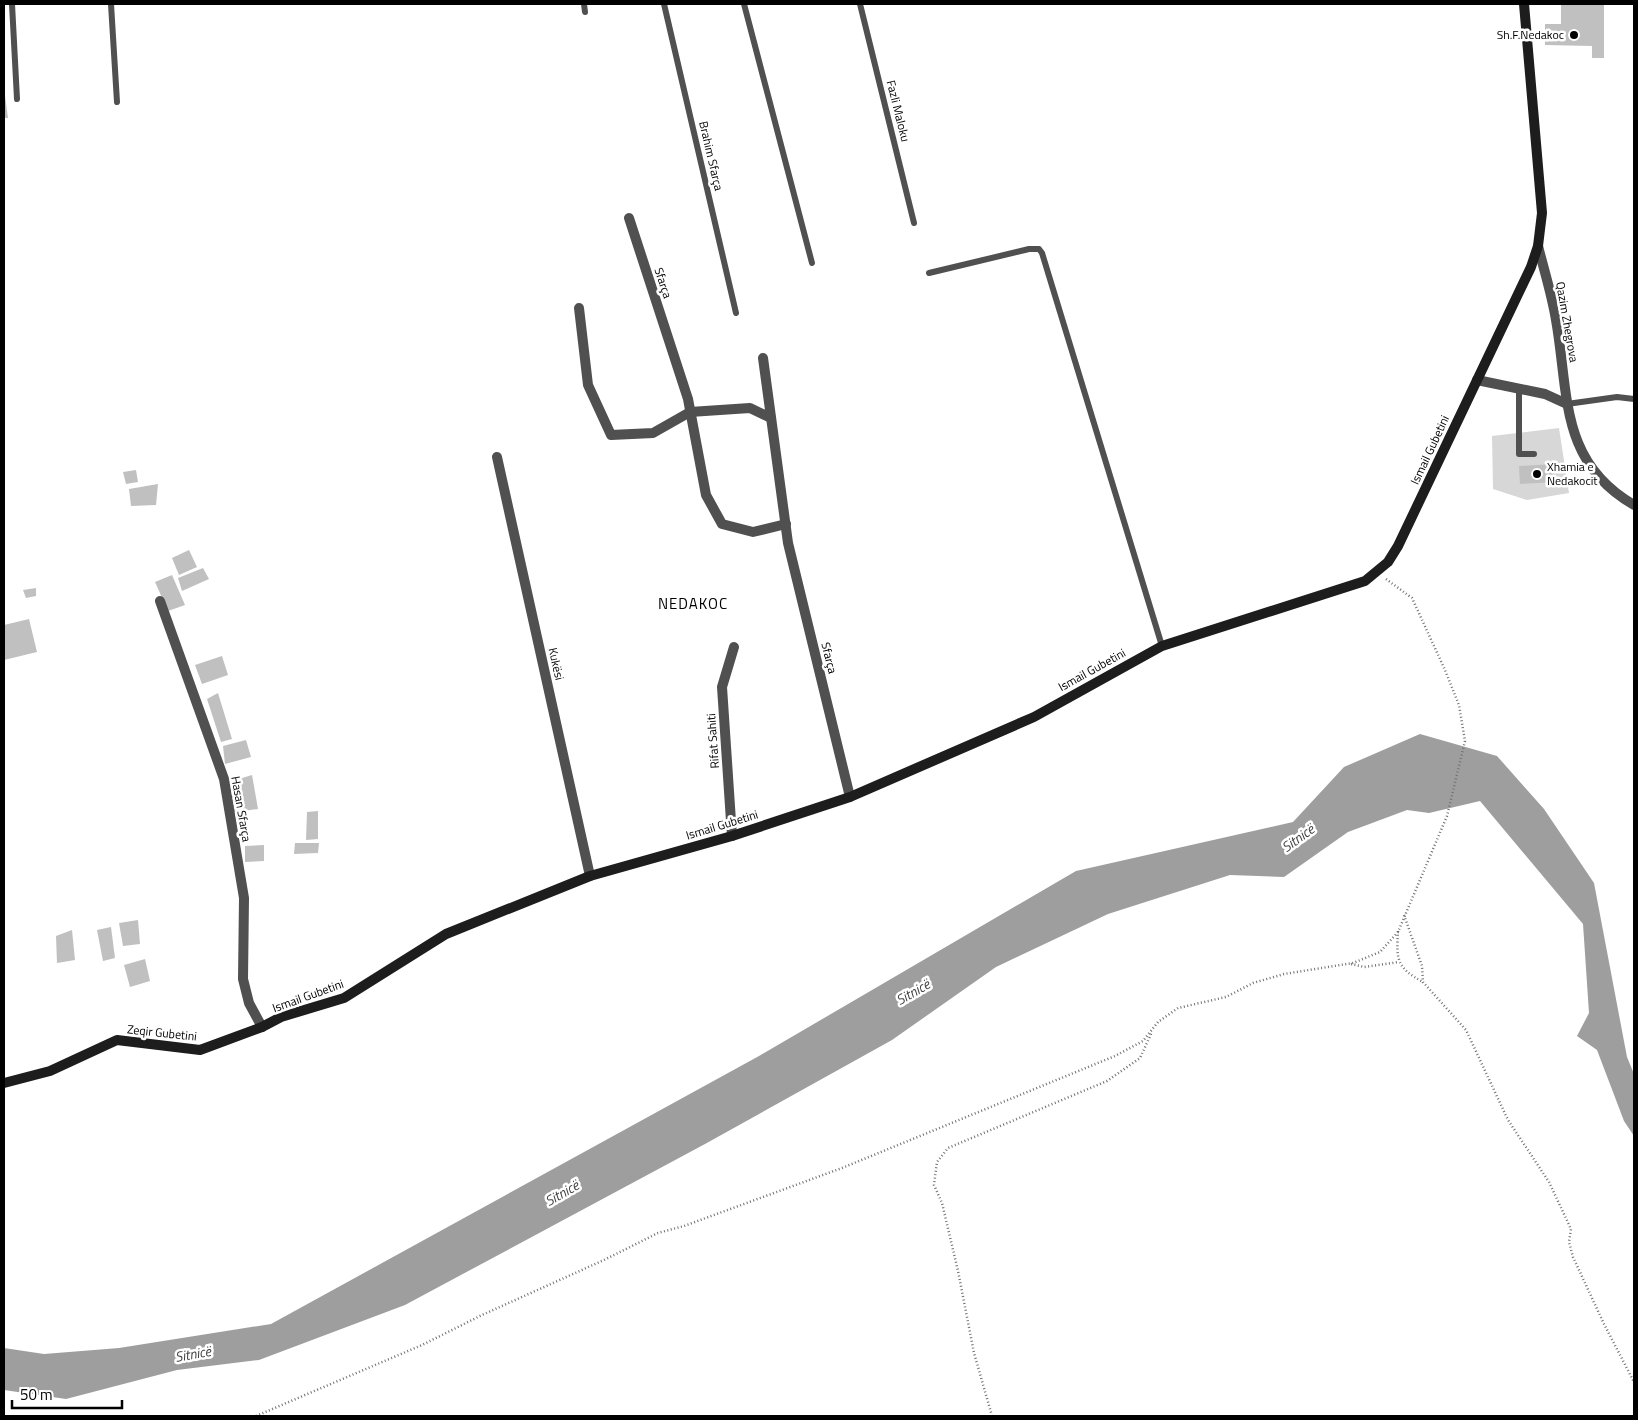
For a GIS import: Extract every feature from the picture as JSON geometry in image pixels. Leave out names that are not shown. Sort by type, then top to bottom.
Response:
[{"type":"street","name":"Ismail Gubetini","points":[[262,1027],[281,1017],[344,998],[446,934],[590,876],[732,836],[850,797],[1034,717],[1162,646],[1364,581],[1378,572],[1398,546],[1531,267],[1538,246],[1542,213],[1524,4]]},
{"type":"street","name":"Sfarça","points":[[629,218],[688,399],[706,495],[722,524],[753,532],[786,524]]},
{"type":"street","name":"Qazim Zhegrova","points":[[1538,246],[1556,319],[1567,404],[1581,452],[1606,484],[1634,504]]},
{"type":"street","points":[[579,308],[588,385],[611,435],[653,433],[690,412],[750,408],[771,418]]},
{"type":"street","name":"Sfarça","points":[[763,358],[788,542],[850,797]]},
{"type":"street","points":[[1477,380],[1545,394],[1567,404]]},
{"type":"street","name":"Kukësi","points":[[497,457],[590,876]]},
{"type":"street","name":"Hasan Sfarça","points":[[160,601],[224,779],[244,898],[243,979],[249,1003],[262,1027]]},
{"type":"street","name":"Rifat Sahiti","points":[[732,836],[722,687],[734,647]]},
{"type":"street","name":"Zeqir Gubetini","points":[[4,1083],[50,1071],[117,1040],[200,1050],[262,1027]]},
{"type":"lane","points":[[12,4],[17,99]]},
{"type":"lane","points":[[110,4],[117,102]]},
{"type":"lane","points":[[584,4],[585,12]]},
{"type":"lane","name":"Brahim Sfarça","points":[[664,4],[736,313]]},
{"type":"lane","points":[[744,4],[812,263]]},
{"type":"lane","name":"Fazli Maloku","points":[[860,4],[914,223]]},
{"type":"lane","points":[[929,273],[1029,249],[1039,249],[1042,253],[1162,646]]},
{"type":"lane","points":[[1519,388],[1519,454],[1534,454]]},
{"type":"lane","points":[[1567,404],[1617,398],[1634,399]]},
{"type":"path","points":[[256,1416],[422,1345],[658,1233],[684,1226],[842,1168],[1115,1056],[1143,1041],[1153,1028],[1178,1008],[1226,997],[1253,983],[1284,974],[1350,964],[1380,952],[1398,931],[1447,816],[1465,741],[1459,705],[1412,598],[1378,572]]},
{"type":"path","points":[[1404,915],[1422,966],[1423,982]]},
{"type":"path","points":[[1398,931],[1399,962],[1406,974],[1423,982],[1435,999],[1466,1030],[1508,1120],[1549,1182],[1571,1229],[1569,1242],[1573,1257],[1604,1324],[1634,1382]]},
{"type":"path","points":[[1350,964],[1364,967],[1399,962]]},
{"type":"path","points":[[992,1416],[974,1353],[942,1202],[934,1184],[937,1162],[948,1148],[1085,1092],[1123,1071],[1140,1058],[1153,1028]]},
{"type":"shaded area","points":[[1559,428],[1569,493],[1527,500],[1493,489],[1492,436]]},
{"type":"water","name":"Sitnicë","points":[[1420,734],[1497,756],[1544,809],[1594,883],[1627,1057],[1634,1074],[1634,1136],[1624,1121],[1597,1050],[1577,1036],[1589,1013],[1583,924],[1480,801],[1429,813],[1407,810],[1348,832],[1284,877],[1230,875],[1108,914],[996,967],[892,1040],[705,1144],[405,1305],[259,1360],[177,1370],[66,1399],[4,1390],[4,1348],[44,1354],[119,1348],[271,1324],[759,1056],[1076,871],[1293,822],[1344,767]]},
{"type":"building","name":"Sh.F.Nedakoc","points":[[1561,4],[1604,4],[1604,58],[1592,58],[1592,46],[1545,45],[1545,24],[1561,24]]},
{"type":"building","points":[[5,96],[8,118],[4,118]]},
{"type":"building","name":"Xhamia e Nedakocit","points":[[1555,464],[1555,482],[1520,484],[1519,466]]},
{"type":"building","points":[[136,470],[138,482],[126,484],[123,472]]},
{"type":"building","points":[[158,484],[156,505],[131,506],[129,489]]},
{"type":"building","points":[[189,550],[197,567],[179,575],[172,558]]},
{"type":"building","points":[[203,568],[209,579],[182,591],[178,578]]},
{"type":"building","points":[[172,575],[185,605],[168,611],[155,582]]},
{"type":"building","points":[[36,588],[36,596],[26,598],[23,590]]},
{"type":"building","points":[[29,619],[37,652],[4,660],[4,625]]},
{"type":"building","points":[[222,656],[228,675],[202,684],[195,665]]},
{"type":"building","points":[[218,693],[232,739],[221,742],[207,699]]},
{"type":"building","points":[[246,740],[251,757],[225,764],[223,746]]},
{"type":"building","points":[[252,775],[258,809],[234,812],[229,782]]},
{"type":"building","points":[[318,811],[318,839],[306,840],[307,812]]},
{"type":"building","points":[[295,843],[319,843],[318,853],[294,854]]},
{"type":"building","points":[[264,845],[264,861],[245,862],[245,846]]},
{"type":"building","points":[[138,920],[140,944],[123,946],[119,923]]},
{"type":"building","points":[[111,927],[115,958],[103,961],[97,930]]},
{"type":"building","points":[[72,930],[75,960],[57,963],[56,936]]},
{"type":"building","points":[[145,959],[150,981],[130,987],[124,965]]},
{"type":"place","name":"Sh.F.Nedakoc","points":[[1574,35]]},
{"type":"place","name":"Xhamia e Nedakocit","points":[[1537,474]]},
{"type":"district","name":"NEDAKOC","points":[[693,604]]}]
